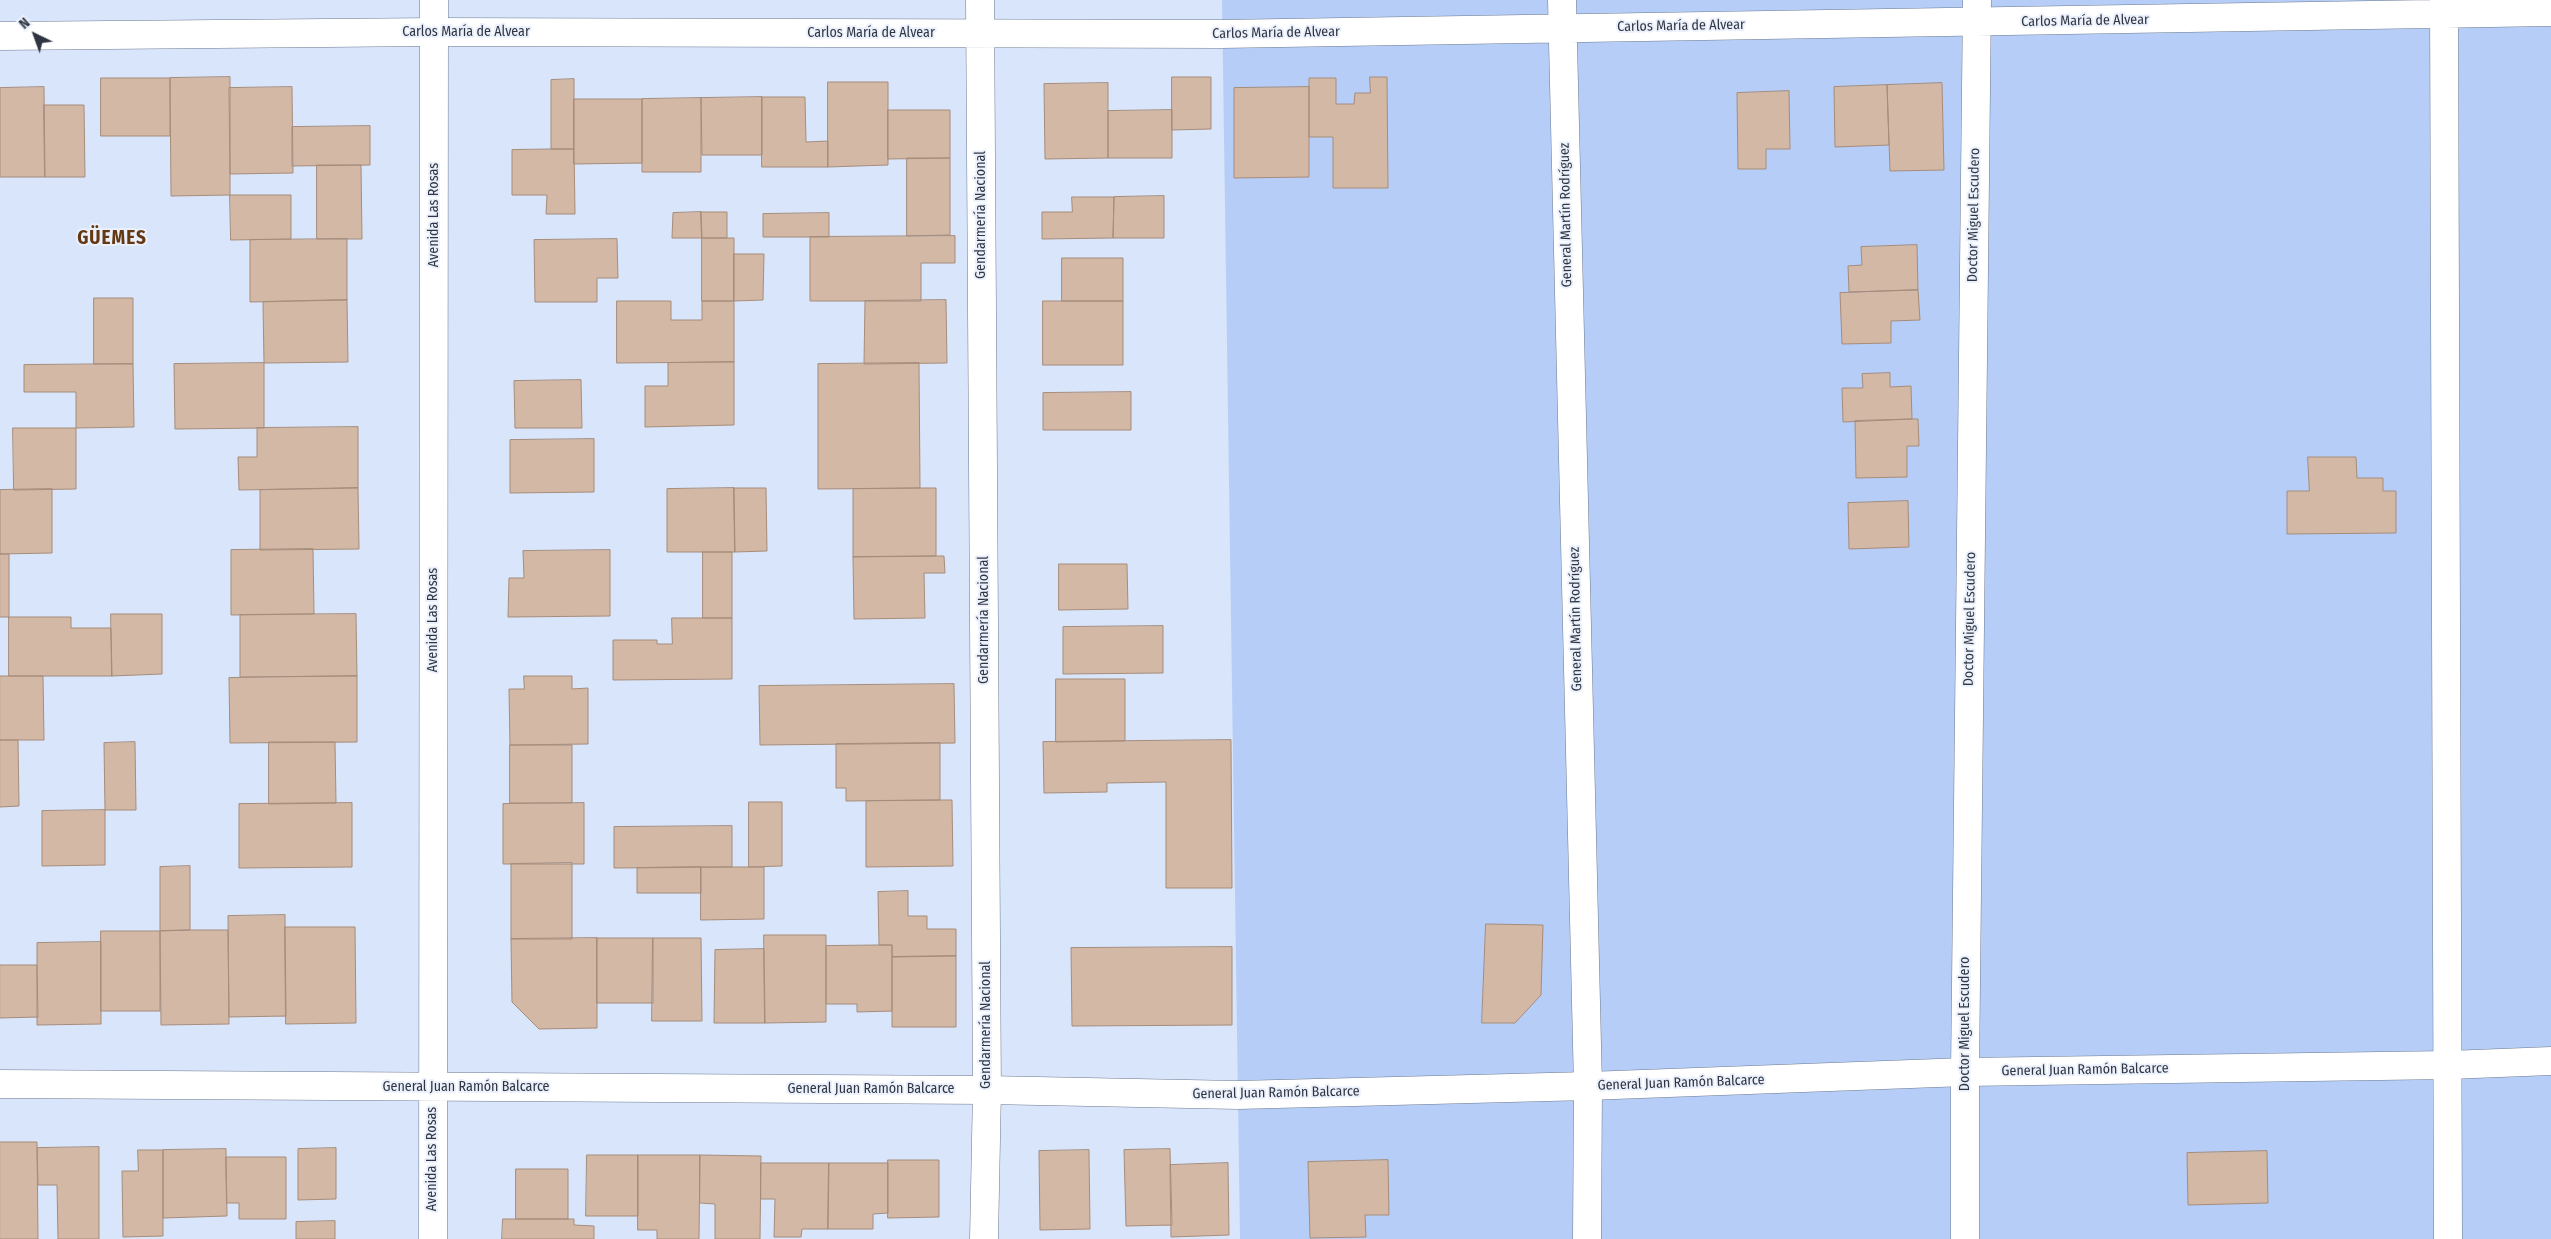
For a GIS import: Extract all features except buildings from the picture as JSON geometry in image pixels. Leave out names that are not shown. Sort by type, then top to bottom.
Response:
[{"type":"street","name":"Avenida Las Rosas","points":[[433,1239],[434,0]]},
{"type":"street","name":"Gendarmería Nacional","points":[[980,0],[986,1090],[984,1239]]},
{"type":"street","name":"General Martín Rodríguez","points":[[1562,0],[1588,1086],[1587,1239]]},
{"type":"street","name":"Carlos María de Alvear","points":[[0,36],[434,32],[1222,34],[1562,27],[1977,11],[2443,8],[2551,12]]},
{"type":"street","points":[[2443,8],[2449,1065],[2448,1239]]},
{"type":"street","name":"Doctor Miguel Escudero","points":[[1966,1239],[1965,1072],[1977,11]]},
{"type":"street","name":"General Juan Ramón Balcarce","points":[[0,1084],[986,1090],[1238,1095],[1588,1086],[1965,1072],[2449,1065],[2551,1061]]},
{"type":"shaded area","points":[[1222,0],[2551,0],[2551,1239],[1240,1239]]},
{"type":"district","name":"GÜEMES","points":[[112,239]]}]
